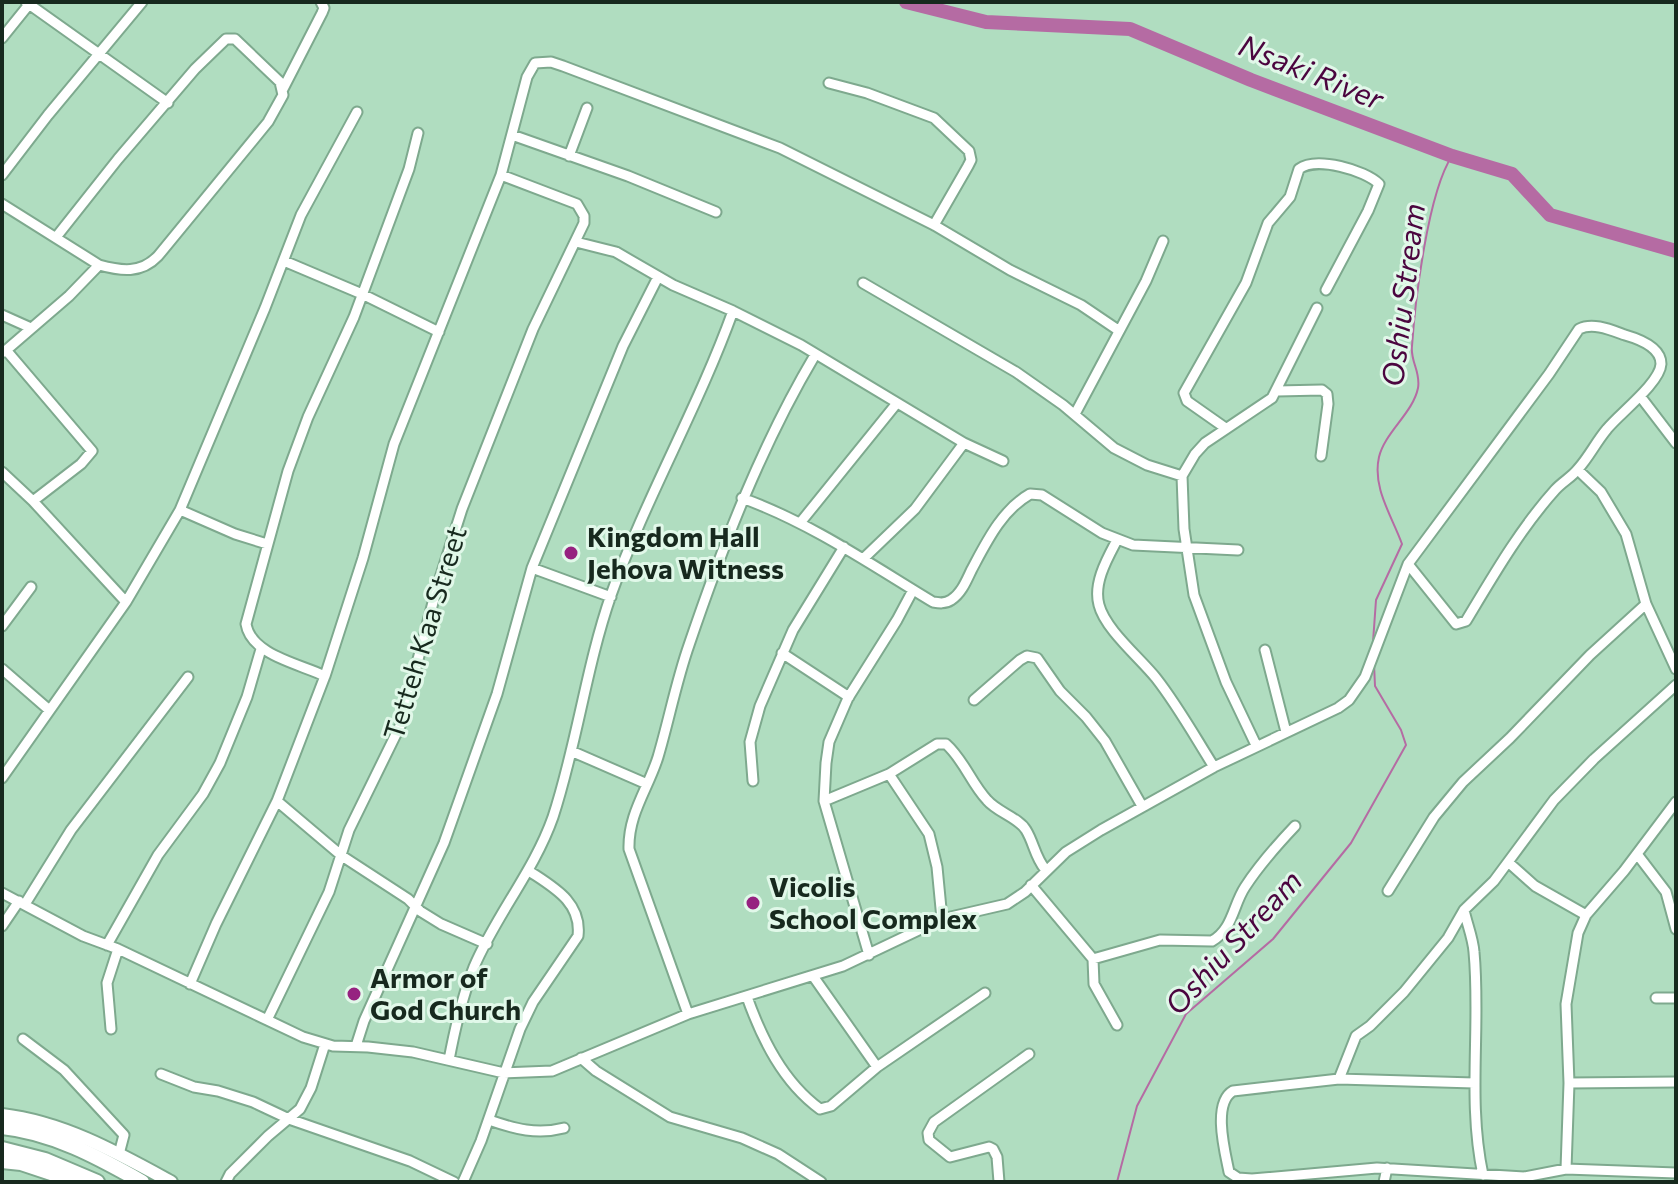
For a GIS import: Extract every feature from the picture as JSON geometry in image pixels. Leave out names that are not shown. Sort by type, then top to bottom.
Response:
[{"type":"main road","points":[[2,1127],[34,1132],[62,1141],[118,1176],[142,1182]]},
{"type":"main road","points":[[2,1149],[45,1160],[97,1182]]},
{"type":"street","points":[[2,175],[142,2]]},
{"type":"street","points":[[2,204],[99,265],[132,270],[151,264],[268,122],[322,13],[324,8],[321,2]]},
{"type":"street","points":[[2,38],[29,3],[65,32],[100,52],[168,103]]},
{"type":"street","points":[[57,236],[118,159],[206,58],[230,38],[235,39],[283,89]]},
{"type":"street","points":[[190,984],[277,801],[325,676],[363,558],[394,444],[501,175],[531,66],[535,63],[551,62],[780,148],[934,225],[1010,270],[1081,305],[1118,330]]},
{"type":"street","points":[[829,83],[867,93],[934,118],[969,151],[971,160],[934,225]]},
{"type":"street","points":[[569,156],[587,108]]},
{"type":"street","points":[[2,778],[126,602],[180,510],[301,215],[357,112]]},
{"type":"street","points":[[325,676],[261,649],[250,639],[246,624],[288,471],[362,294],[409,169],[418,133]]},
{"type":"street","points":[[512,135],[716,212]]},
{"type":"street","points":[[1224,427],[1187,401],[1184,393],[1246,283],[1268,223],[1290,197],[1299,169],[1315,162],[1361,174],[1379,184],[1326,290]]},
{"type":"street","points":[[501,175],[577,204],[584,216],[584,223],[576,242],[607,248],[696,297],[733,311],[856,376],[964,443],[1003,461]]},
{"type":"street","points":[[1075,414],[1146,281],[1163,241]]},
{"type":"street","name":"Tetteh Kaa Street","points":[[267,1020],[329,892],[349,830],[401,724],[436,591],[462,509],[528,342],[576,242]]},
{"type":"street","points":[[284,261],[362,294],[439,332]]},
{"type":"street","points":[[33,501],[86,460],[92,451],[4,352],[99,265]]},
{"type":"street","points":[[356,1046],[364,1021],[444,843],[497,694],[532,568],[623,346],[658,277]]},
{"type":"street","points":[[863,283],[1016,372],[1075,414],[1114,448],[1147,465],[1182,476]]},
{"type":"street","points":[[1256,745],[1226,682],[1194,595],[1186,546],[1182,476],[1195,454],[1224,427],[1255,410],[1277,391],[1317,308]]},
{"type":"street","points":[[449,1060],[464,994],[475,965],[510,899],[529,871],[553,817],[611,597],[656,484],[720,348],[733,311]]},
{"type":"street","points":[[2,315],[31,328]]},
{"type":"street","points":[[2,893],[83,936],[325,1044],[413,1052],[504,1073],[552,1071],[688,1014],[813,976],[869,955],[942,919],[1007,904],[1066,852],[1142,806],[1349,700],[1365,677],[1408,564],[1579,329],[1591,325],[1637,339],[1653,348],[1660,360],[1660,369],[1640,396],[1607,428],[1578,470],[1556,489],[1531,519],[1462,624],[1456,624],[1408,564]]},
{"type":"street","points":[[688,1014],[629,849],[628,832],[661,745],[688,648],[742,498],[793,392],[815,355]]},
{"type":"street","points":[[1277,391],[1322,390],[1327,394],[1321,456]]},
{"type":"street","points":[[1640,396],[1676,443]]},
{"type":"street","points":[[800,523],[897,403]]},
{"type":"street","points":[[864,558],[915,509],[964,443]]},
{"type":"street","points":[[1578,470],[1601,492],[1619,520],[1646,604],[1676,669]]},
{"type":"street","points":[[2,472],[33,501],[126,602]]},
{"type":"street","points":[[742,498],[800,523],[864,558],[933,602],[950,601],[966,582],[999,523],[1030,494],[1042,495],[1117,540],[1146,546],[1238,550]]},
{"type":"street","points":[[180,510],[267,544]]},
{"type":"street","points":[[1117,540],[1101,572],[1098,589],[1105,620],[1157,680],[1214,767]]},
{"type":"street","points":[[753,781],[750,752],[753,726],[782,653],[844,547]]},
{"type":"street","points":[[532,568],[611,597]]},
{"type":"street","points":[[2,626],[31,587]]},
{"type":"street","points":[[869,955],[824,801],[829,742],[849,697],[913,590]]},
{"type":"street","points":[[1388,891],[1434,817],[1454,792],[1590,655],[1646,604]]},
{"type":"street","points":[[107,945],[158,855],[203,794],[220,763],[247,697],[261,649]]},
{"type":"street","points":[[1265,650],[1286,732]]},
{"type":"street","points":[[782,653],[849,697]]},
{"type":"street","points":[[974,700],[1020,660],[1027,656],[1037,658],[1060,691],[1105,741],[1142,806]]},
{"type":"street","points":[[2,669],[48,709]]},
{"type":"street","points":[[2,926],[188,677]]},
{"type":"street","points":[[1339,1079],[1356,1036],[1404,992],[1448,938],[1464,910],[1494,881],[1554,800],[1676,685]]},
{"type":"street","points":[[824,801],[889,774],[937,744],[946,744],[996,810],[1025,828],[1045,869]]},
{"type":"street","points":[[571,751],[647,784]]},
{"type":"street","points":[[889,774],[929,834],[937,867],[942,919]]},
{"type":"street","points":[[277,801],[342,856],[441,924],[487,944]]},
{"type":"street","points":[[1566,1169],[1569,1083],[1567,987],[1578,933],[1586,915],[1676,802]]},
{"type":"street","points":[[1093,959],[1160,940],[1212,941],[1220,937],[1233,916],[1242,891],[1263,860],[1295,826]]},
{"type":"street","points":[[1637,854],[1666,892],[1676,929]]},
{"type":"street","points":[[1508,862],[1535,886],[1586,915]]},
{"type":"street","points":[[463,1182],[533,1002],[578,936],[579,926],[571,903],[561,892],[529,871]]},
{"type":"street","points":[[1031,885],[1093,959],[1094,984],[1117,1025]]},
{"type":"street","points":[[1464,910],[1473,942],[1476,975],[1474,1083],[1478,1150],[1483,1175]]},
{"type":"street","points":[[111,1029],[107,983],[118,949]]},
{"type":"street","points":[[813,976],[877,1067]]},
{"type":"street","points":[[747,997],[756,1022],[777,1060],[794,1085],[820,1109],[831,1106],[877,1067],[985,993]]},
{"type":"street","points":[[1656,998],[1676,998]]},
{"type":"street","points":[[23,1039],[64,1070],[124,1135],[119,1154]]},
{"type":"street","points":[[226,1182],[230,1174],[300,1109],[311,1088],[325,1044]]},
{"type":"street","points":[[999,1182],[997,1157],[993,1149],[989,1147],[954,1158],[929,1140],[928,1133],[934,1122],[1029,1054]]},
{"type":"street","points":[[581,1058],[596,1071],[670,1117],[742,1138],[778,1154],[821,1182]]},
{"type":"street","points":[[161,1074],[194,1087],[228,1094],[410,1161],[454,1182]]},
{"type":"street","points":[[1474,1083],[1339,1079],[1233,1091],[1225,1095],[1222,1102],[1222,1140],[1229,1172],[1238,1178],[1252,1179],[1387,1168],[1524,1180],[1566,1169],[1676,1173]]},
{"type":"street","points":[[1569,1083],[1676,1082]]},
{"type":"street","points":[[2,1115],[57,1127],[119,1154],[171,1182]]},
{"type":"street","points":[[489,1120],[536,1132],[546,1133],[564,1128]]},
{"type":"street","points":[[2,1162],[21,1164],[73,1182]]},
{"type":"street","points":[[1384,1182],[1387,1168]]},
{"type":"waterway","name":"Nsaki River","points":[[906,2],[986,22],[1130,29],[1251,80],[1452,156],[1512,174],[1550,215],[1676,251]]},
{"type":"waterway","name":"Oshiu Stream","points":[[1373,642],[1376,600],[1402,544],[1378,480],[1379,457],[1387,439],[1411,406],[1418,388],[1412,351],[1420,276],[1436,195],[1452,156]]},
{"type":"waterway","name":"Oshiu Stream","points":[[1117,1182],[1137,1106],[1186,1014],[1273,939],[1351,843],[1406,745],[1401,730],[1375,686],[1374,664]]},
{"type":"place","name":"Kingdom Hall Jehova Witness","points":[[571,553]]},
{"type":"place","name":"Vicolis School Complex","points":[[753,903]]},
{"type":"place","name":"Armor of God Church","points":[[354,994]]}]
